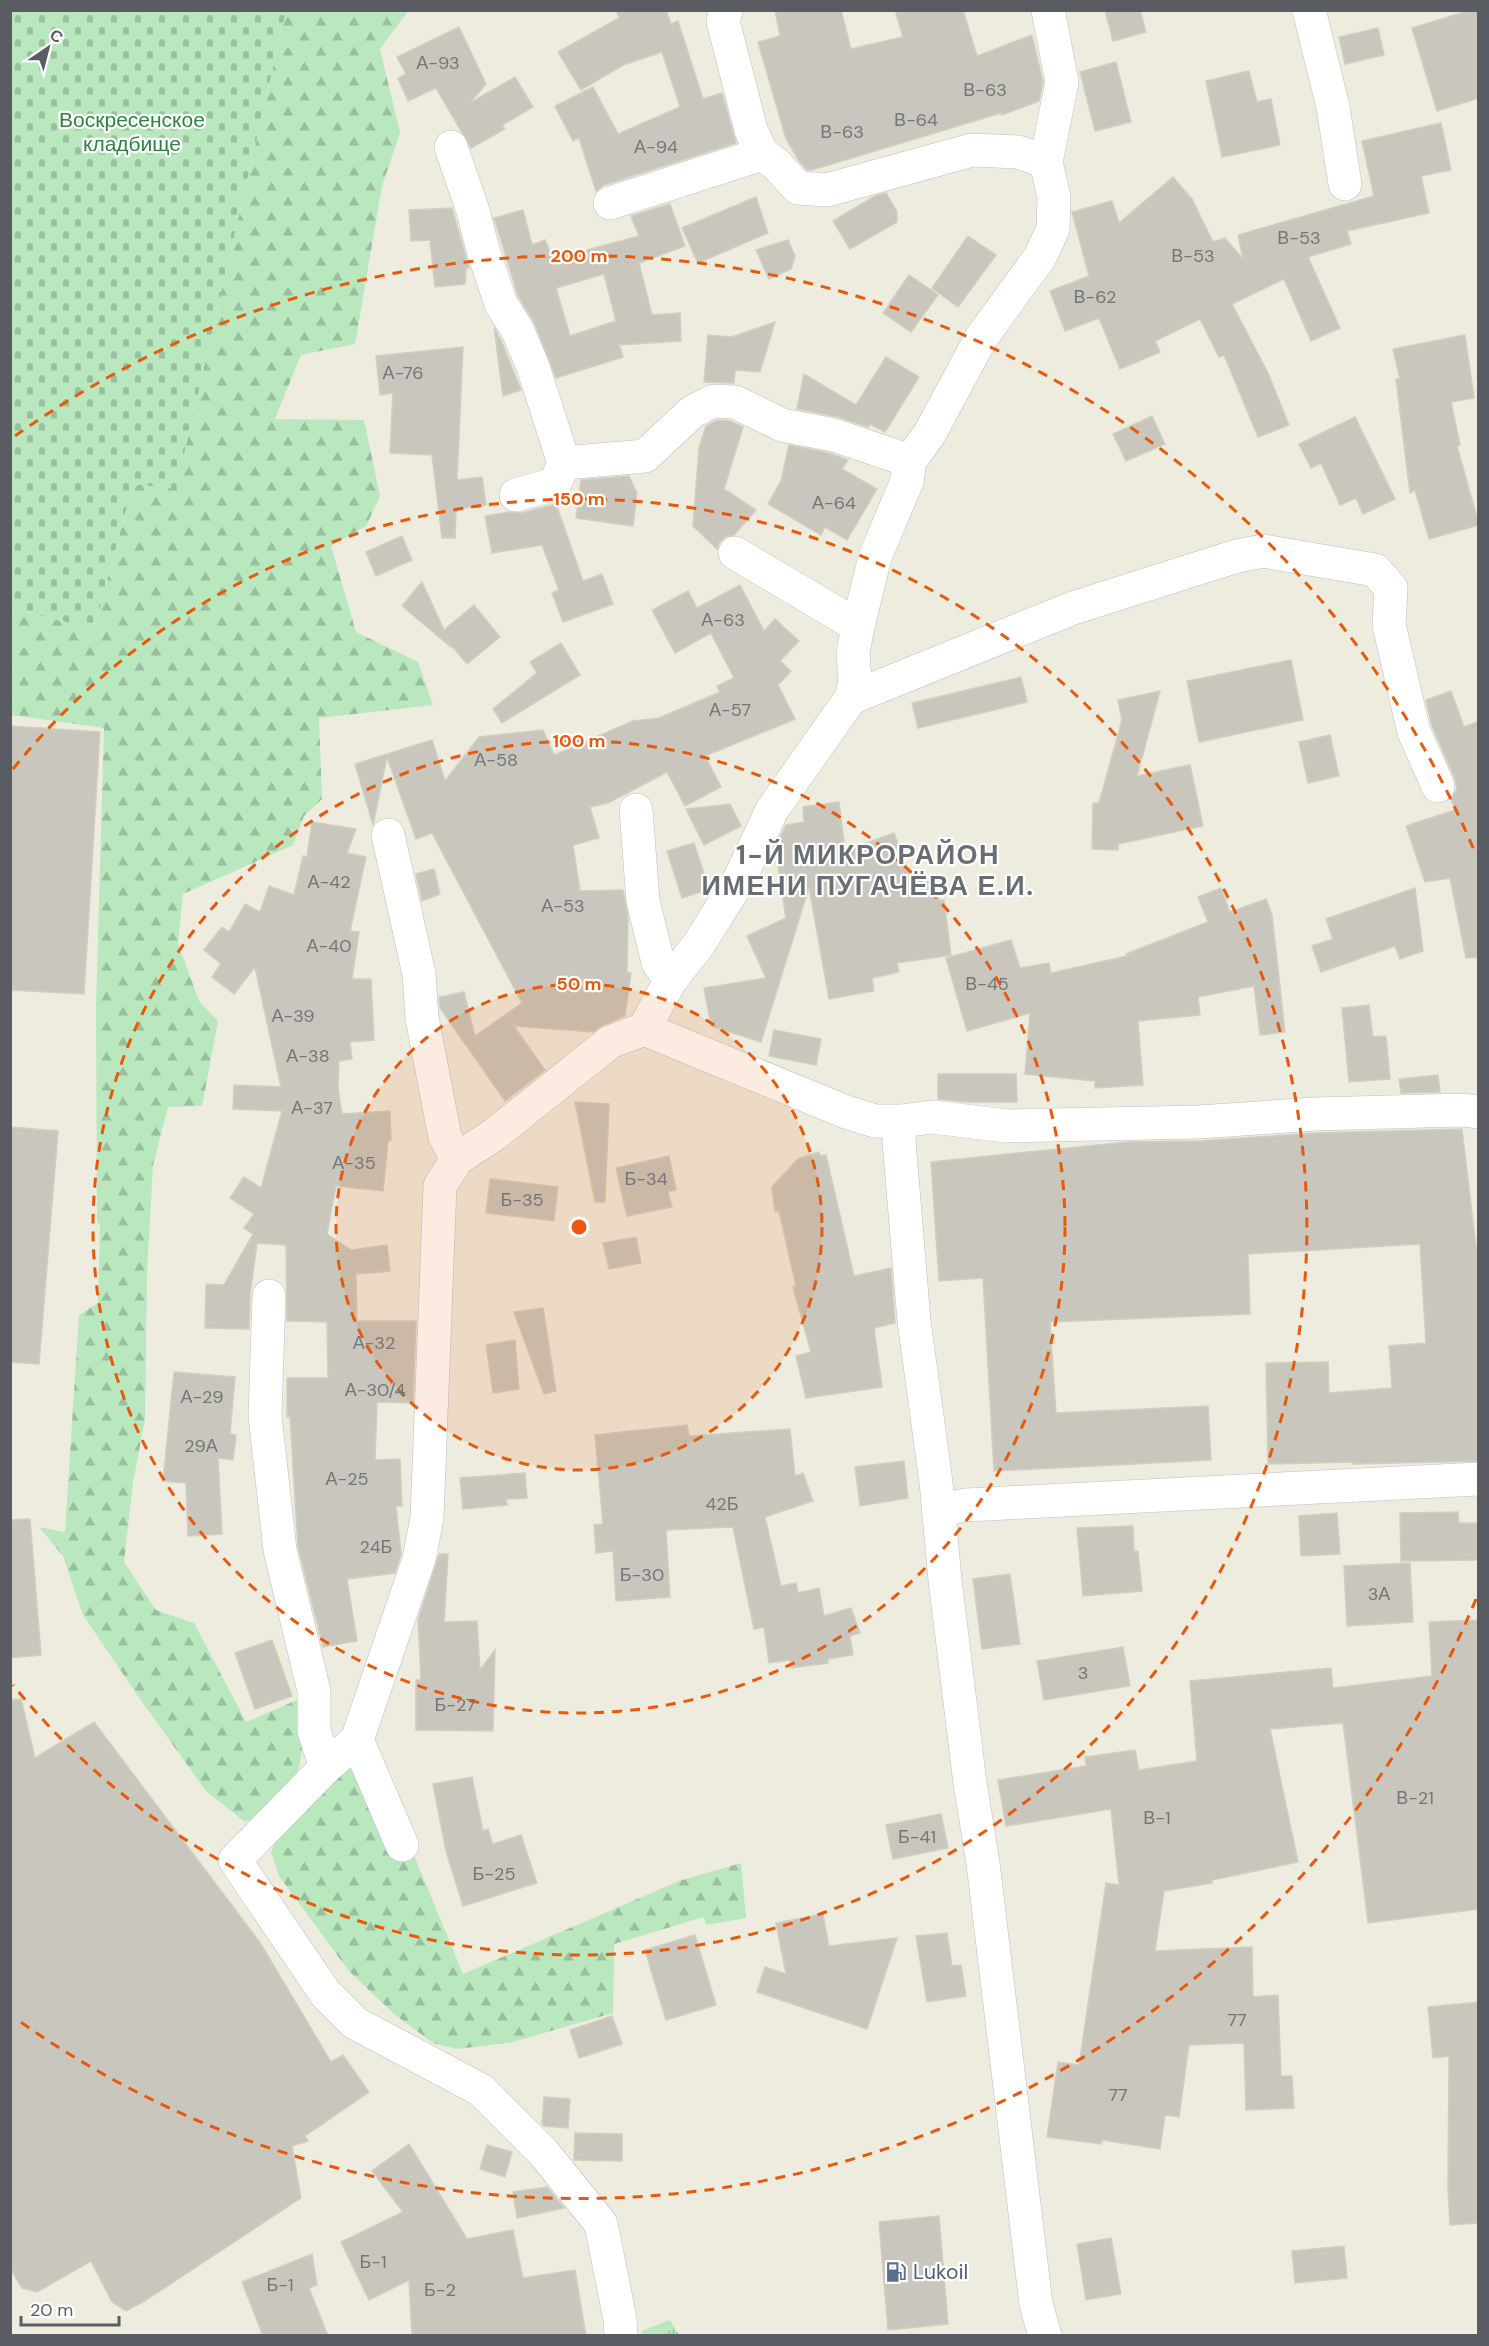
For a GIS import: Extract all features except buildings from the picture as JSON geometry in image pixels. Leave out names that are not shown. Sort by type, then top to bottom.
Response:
[{"type":"street","points":[[726,10],[723,21],[751,130],[762,154],[776,164],[798,188],[828,190],[972,150],[1018,152],[1046,162]]},
{"type":"street","points":[[621,2336],[620,2319],[601,2224],[558,2170],[481,2090],[355,2023],[325,1993],[235,1860],[326,1767],[357,1740],[419,1559],[427,1518],[440,1186],[456,1159],[495,1134],[610,1042],[644,1029],[670,981],[699,944],[739,880],[772,810],[851,698],[855,681],[853,653],[875,556],[907,481],[910,461],[930,433],[981,338],[1040,257],[1053,229],[1054,197],[1046,162],[1062,82],[1048,10]]},
{"type":"street","points":[[1309,10],[1333,107],[1345,184]]},
{"type":"street","points":[[451,147],[474,211],[483,250],[501,304],[518,331],[533,367],[564,464],[555,484],[516,495]]},
{"type":"street","points":[[610,203],[762,154]]},
{"type":"street","points":[[564,464],[645,456],[692,412],[714,401],[735,402],[782,425],[834,435],[910,461]]},
{"type":"street","points":[[851,698],[1073,608],[1237,556],[1263,551],[1375,570],[1391,588],[1389,625],[1414,732],[1438,786]]},
{"type":"street","points":[[735,553],[858,626]]},
{"type":"street","points":[[636,810],[643,901],[658,962],[670,981]]},
{"type":"street","points":[[388,835],[419,974],[422,1018],[445,1137],[456,1159]]},
{"type":"street","points":[[644,1029],[846,1112],[875,1121],[933,1117],[1006,1126],[1199,1122],[1327,1113],[1463,1110],[1479,1112]]},
{"type":"street","points":[[901,1121],[899,1141],[914,1321],[1036,2304],[1045,2336]]},
{"type":"street","points":[[269,1296],[265,1416],[280,1550],[314,1691],[314,1731],[326,1767]]},
{"type":"street","points":[[939,1510],[966,1505],[1479,1479]]},
{"type":"street","points":[[357,1740],[402,1845]]},
{"type":"green space","name":"Воскресенское кладбище","points":[[10,11],[286,11],[176,489],[133,484],[94,629],[11,608]]},
{"type":"green space","points":[[286,11],[408,11],[380,49],[400,133],[382,186],[355,344],[301,355],[275,419],[364,420],[380,496],[366,526],[331,546],[356,632],[418,662],[433,705],[319,718],[322,799],[304,816],[293,845],[183,894],[178,943],[199,1001],[218,1021],[202,1106],[168,1107],[153,1165],[147,1273],[145,1419],[133,1483],[124,1562],[156,1610],[194,1623],[246,1722],[302,1698],[301,1759],[297,1773],[282,1798],[261,1815],[245,1822],[206,1791],[140,1699],[83,1615],[63,1556],[39,1527],[65,1532],[79,1315],[98,1303],[100,1225],[97,1222],[96,1004],[104,728],[11,715],[10,608],[94,629],[133,484],[176,488]]},
{"type":"green space","points":[[367,1742],[463,1974],[679,1881],[741,1863],[746,1918],[706,1925],[704,1917],[614,1944],[613,2013],[513,2042],[457,2049],[433,2043],[394,2014],[349,1971],[279,1876],[271,1852],[278,1834]]},
{"type":"green space","points":[[670,2320],[679,2335],[643,2335],[642,2331]]},
{"type":"place","name":"Lukoil","points":[[896,2272]]},
{"type":"district","name":"1-Й МИКРОРАЙОН ИМЕНИ ПУГАЧЁВА Е.И.","points":[[868,870]]}]
